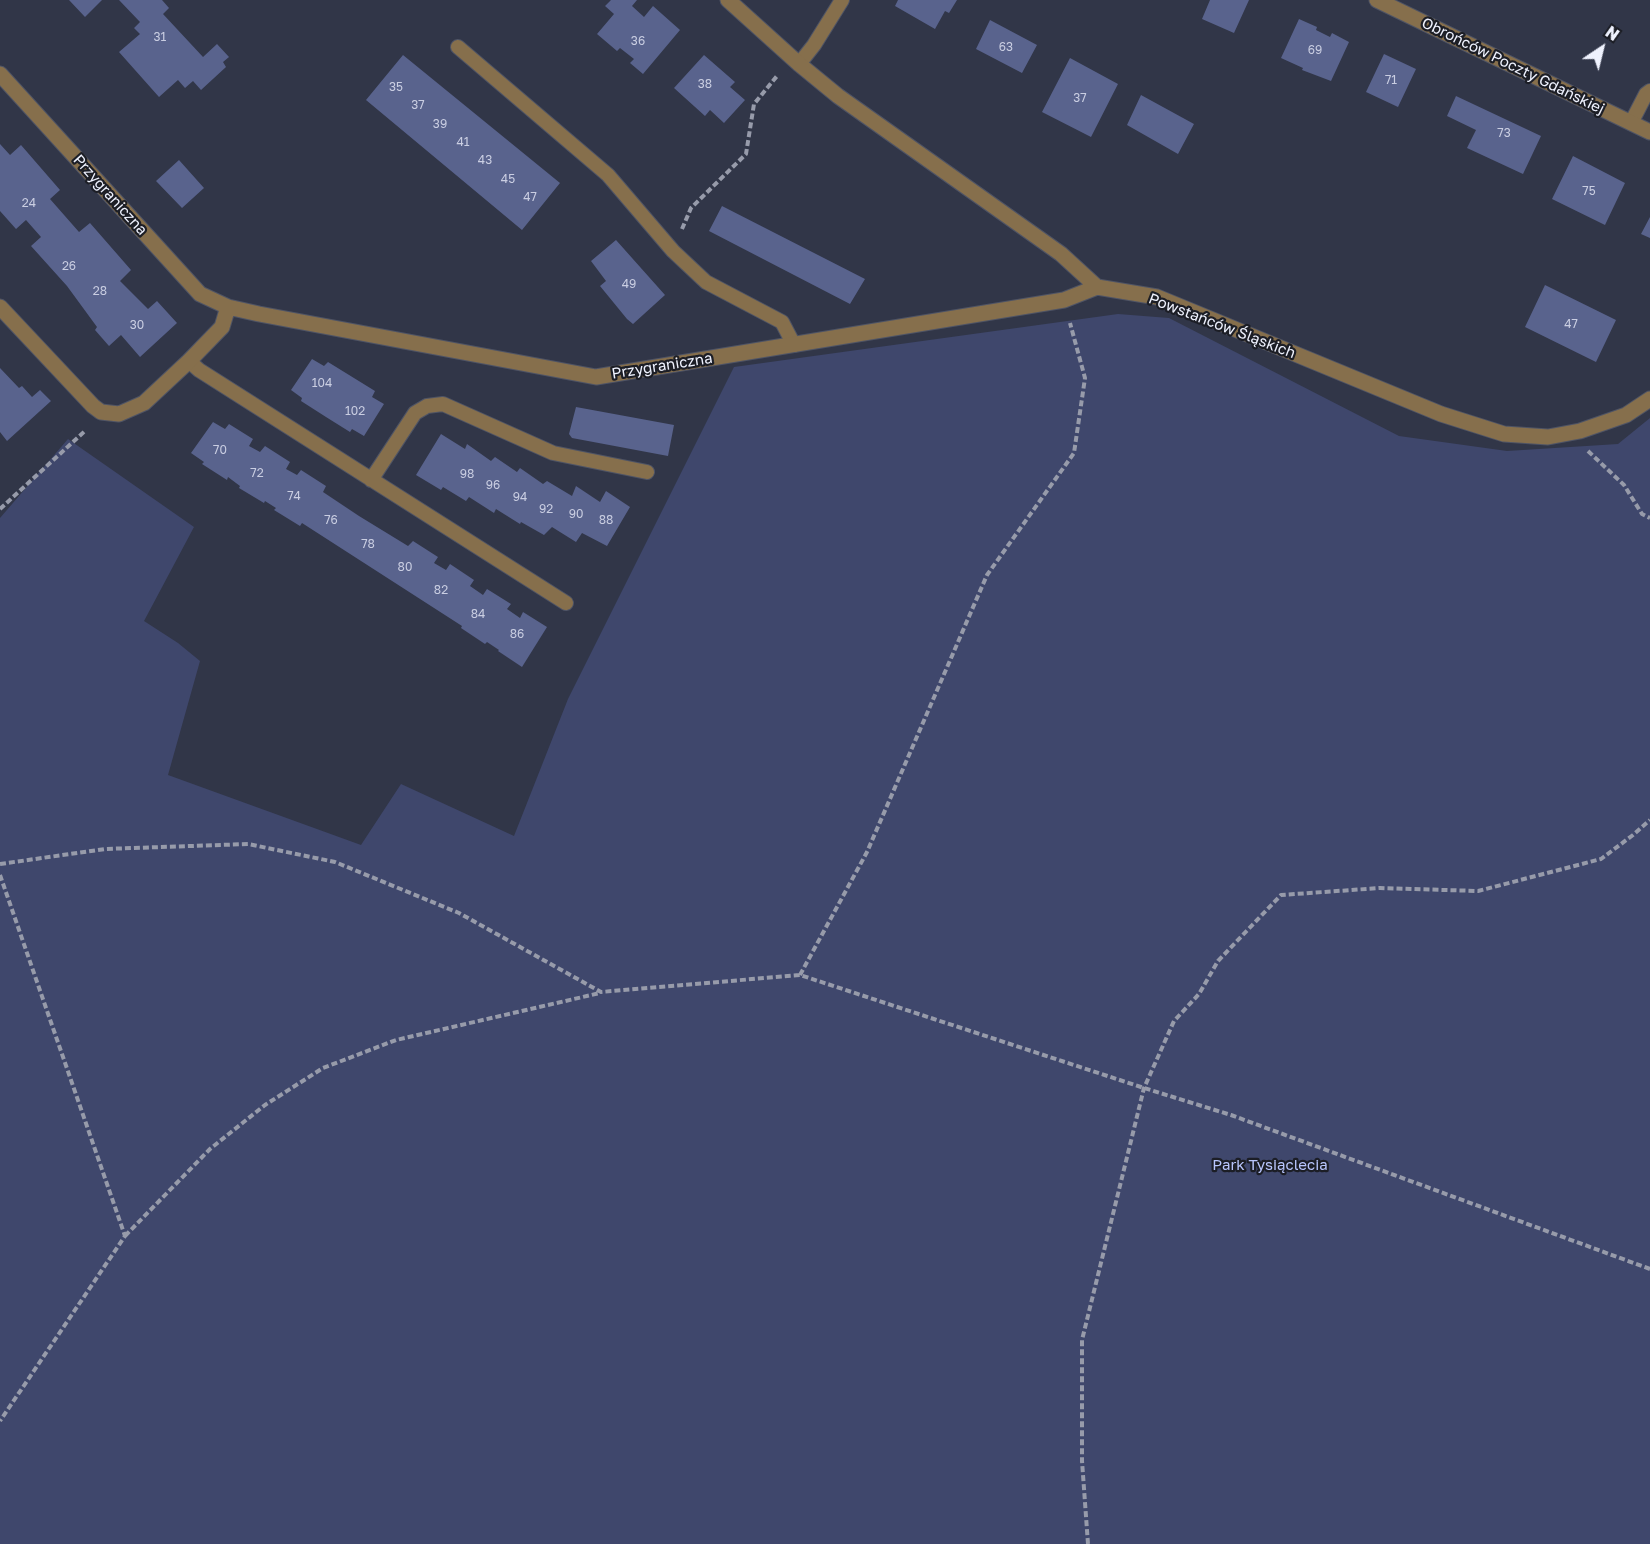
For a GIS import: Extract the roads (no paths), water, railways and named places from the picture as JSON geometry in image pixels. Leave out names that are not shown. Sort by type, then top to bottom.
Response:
[{"type":"street","points":[[728,0],[838,96],[1061,254],[1097,287]]},
{"type":"street","name":"Obrońców Poczty Gdańskiej","points":[[1377,0],[1650,132]]},
{"type":"street","name":"Przygraniczna","points":[[0,74],[200,294],[228,307],[271,317],[596,377],[1064,300],[1097,287]]},
{"type":"street","name":"Powstańców Śląskich","points":[[1097,287],[1157,297],[1441,414],[1504,434],[1548,437],[1580,431],[1626,415],[1650,399]]},
{"type":"street","points":[[0,307],[100,412],[118,414],[144,403],[189,361],[222,327],[228,307]]},
{"type":"lane","points":[[799,64],[814,45],[842,0]]},
{"type":"lane","points":[[458,47],[608,175],[673,251],[706,282],[782,322],[794,345]]},
{"type":"lane","points":[[1631,123],[1646,94],[1650,91]]},
{"type":"lane","points":[[189,361],[199,370],[566,603]]},
{"type":"lane","points":[[371,480],[416,413],[427,406],[443,404],[553,453],[647,472]]},
{"type":"park label","name":"Park Tysiąclecia","points":[[1270,1165]]}]
